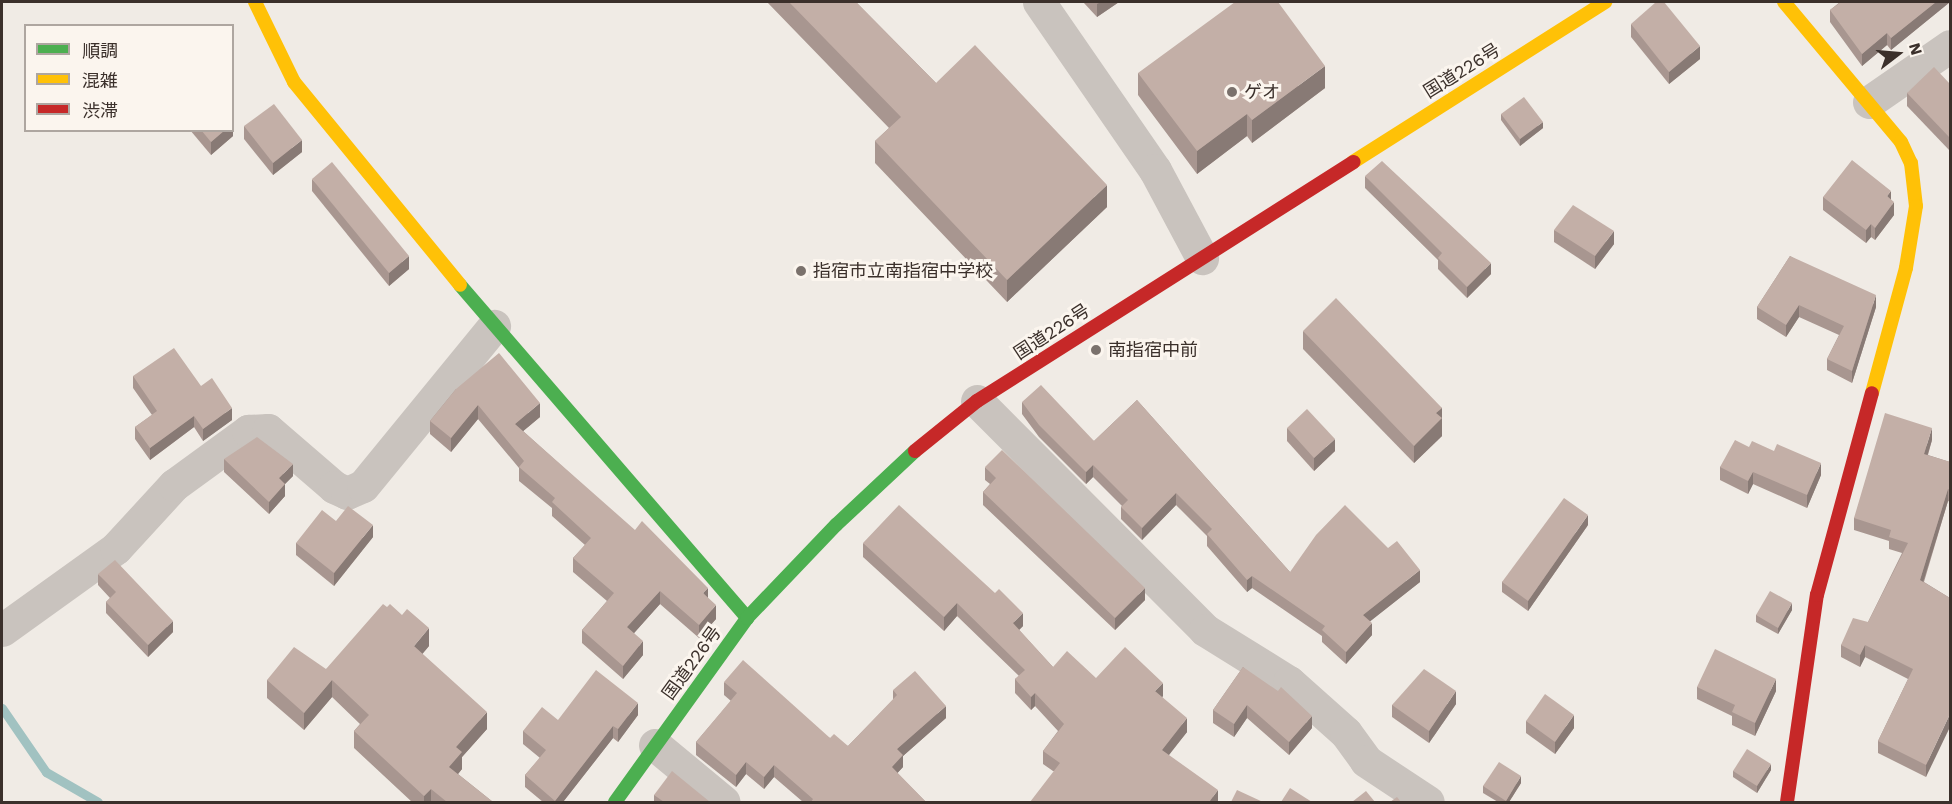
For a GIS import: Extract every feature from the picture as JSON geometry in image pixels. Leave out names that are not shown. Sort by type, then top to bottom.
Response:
[{"type":"main road","points":[[255,2],[294,82],[494,326],[747,618]]},
{"type":"main road","name":"国道226号","points":[[615,802],[747,618],[844,517],[908,458],[977,401],[1605,2]]},
{"type":"main road","points":[[1784,2],[1901,142],[1911,163],[1916,206],[1914,233],[1817,596],[1787,802]]},
{"type":"street","points":[[1039,2],[1155,170],[1202,258]]},
{"type":"street","points":[[1869,102],[1950,46]]},
{"type":"street","points":[[2,630],[116,548],[174,485],[248,431],[268,430],[334,487],[347,493],[363,486],[494,326]]},
{"type":"street","points":[[977,401],[1205,630],[1289,682],[1346,733],[1366,761],[1428,802]]},
{"type":"street","points":[[655,744],[724,802]]},
{"type":"building","points":[[789,2],[856,2],[936,83],[975,45],[1107,185],[1007,280],[875,141],[901,117]]},
{"type":"building","name":"ゲオ","points":[[1235,2],[1278,2],[1325,66],[1252,120],[1247,114],[1197,151],[1138,73]]},
{"type":"building","points":[[1656,2],[1664,2],[1700,46],[1669,72],[1631,24]]},
{"type":"building","points":[[1841,2],[1936,2],[1891,38],[1887,33],[1862,54],[1830,10]]},
{"type":"building","points":[[1934,67],[1950,84],[1950,138],[1907,93]]},
{"type":"building","points":[[1524,97],[1543,122],[1520,139],[1501,114]]},
{"type":"building","points":[[274,104],[302,140],[273,163],[244,126]]},
{"type":"building","points":[[203,132],[223,132],[211,142]]},
{"type":"building","points":[[1852,160],[1891,191],[1887,196],[1894,202],[1875,228],[1871,224],[1866,230],[1823,197]]},
{"type":"building","points":[[1382,161],[1491,263],[1467,287],[1438,258],[1442,253],[1365,176]]},
{"type":"building","points":[[332,162],[409,256],[389,273],[312,179]]},
{"type":"building","points":[[1573,205],[1614,231],[1595,256],[1554,230]]},
{"type":"building","points":[[1790,256],[1876,295],[1852,371],[1827,359],[1844,326],[1799,305],[1786,325],[1757,307]]},
{"type":"building","points":[[1336,298],[1442,408],[1436,413],[1442,418],[1414,446],[1303,331]]},
{"type":"building","points":[[174,348],[201,386],[212,378],[232,408],[203,429],[194,416],[150,448],[135,427],[157,411],[133,376]]},
{"type":"building","points":[[499,353],[540,403],[515,424],[635,530],[642,521],[708,588],[703,593],[716,605],[699,625],[660,591],[627,627],[643,641],[623,666],[582,630],[614,593],[573,558],[591,538],[552,502],[555,498],[519,467],[524,461],[478,405],[451,438],[430,421],[456,389]]},
{"type":"building","points":[[1041,385],[1094,441],[1137,400],[1290,572],[1316,535],[1345,505],[1388,548],[1397,541],[1420,570],[1363,615],[1372,623],[1346,652],[1322,630],[1325,626],[1252,576],[1247,580],[1207,534],[1212,529],[1176,493],[1142,528],[1121,507],[1128,500],[1093,465],[1086,472],[1039,425],[1022,402]]},
{"type":"building","points":[[1307,409],[1335,439],[1314,458],[1287,428]]},
{"type":"building","points":[[1885,413],[1932,428],[1924,454],[1950,462],[1950,490],[1948,489],[1920,580],[1950,598],[1950,714],[1926,765],[1878,741],[1913,669],[1865,645],[1860,655],[1841,645],[1853,618],[1868,622],[1908,543],[1889,537],[1891,530],[1854,518]]},
{"type":"building","points":[[257,437],[293,464],[279,478],[285,484],[269,502],[224,459]]},
{"type":"building","points":[[1735,440],[1749,447],[1752,441],[1774,451],[1777,444],[1821,463],[1807,495],[1753,472],[1748,481],[1720,467]]},
{"type":"building","points":[[1002,450],[1145,588],[1115,618],[983,492],[996,478],[985,467]]},
{"type":"building","points":[[1564,498],[1588,515],[1528,601],[1502,582]]},
{"type":"building","points":[[899,505],[995,593],[999,589],[1023,613],[1013,623],[1053,667],[1067,651],[1096,678],[1125,647],[1163,683],[1155,691],[1187,718],[1162,750],[1218,790],[1209,802],[1030,802],[1060,763],[1043,751],[1064,724],[1035,693],[1031,697],[1015,679],[1025,670],[957,603],[944,617],[863,543]]},
{"type":"building","points":[[348,506],[373,525],[334,573],[296,543],[322,510],[336,521]]},
{"type":"building","points":[[115,560],[173,621],[148,645],[106,602],[116,592],[98,574]]},
{"type":"building","points":[[1770,591],[1792,603],[1778,628],[1756,615]]},
{"type":"building","points":[[383,604],[387,607],[390,604],[402,615],[407,609],[429,628],[414,646],[487,712],[456,747],[462,752],[449,767],[493,802],[447,802],[431,789],[424,796],[354,731],[369,715],[332,680],[304,713],[267,680],[294,647],[326,669]]},
{"type":"building","points":[[1715,649],[1776,679],[1755,723],[1732,712],[1735,705],[1697,687]]},
{"type":"building","points":[[743,660],[830,738],[834,734],[848,746],[897,695],[893,690],[915,671],[946,706],[897,749],[903,755],[892,767],[926,802],[811,802],[813,799],[774,765],[764,777],[746,762],[736,775],[696,742],[737,693],[724,682]]},
{"type":"building","points":[[1243,667],[1278,691],[1281,687],[1312,716],[1289,742],[1247,705],[1234,724],[1213,710]]},
{"type":"building","points":[[1424,669],[1456,691],[1429,731],[1392,705]]},
{"type":"building","points":[[596,670],[638,703],[618,729],[613,726],[555,801],[525,775],[546,750],[523,731],[542,707],[558,720]]},
{"type":"building","points":[[1545,694],[1574,715],[1555,742],[1526,721]]},
{"type":"building","points":[[1747,749],[1771,764],[1757,786],[1733,771]]},
{"type":"building","points":[[1499,762],[1521,776],[1506,801],[1483,786]]},
{"type":"building","points":[[672,771],[710,802],[664,802],[654,795]]},
{"type":"building","points":[[1290,788],[1312,802],[1281,802]]},
{"type":"building","points":[[1237,790],[1263,802],[1231,802]]},
{"type":"building","points":[[1366,791],[1375,802],[1352,802]]},
{"type":"building","points":[[1397,797],[1401,802],[1390,802]]},
{"type":"waterway","points":[[2,708],[46,772],[98,802]]},
{"type":"traffic: fast","points":[[460,285],[747,618]]},
{"type":"traffic: fast","points":[[615,802],[747,618],[836,525],[915,451]]},
{"type":"traffic: slow","points":[[255,2],[294,82],[460,285]]},
{"type":"traffic: slow","points":[[1353,162],[1605,2]]},
{"type":"traffic: slow","points":[[1784,2],[1901,142],[1911,163],[1916,206],[1906,268],[1872,393]]},
{"type":"traffic: jam","points":[[915,451],[977,401],[1353,162]]},
{"type":"traffic: jam","points":[[1787,802],[1817,595],[1872,393]]},
{"type":"place","name":"ゲオ","points":[[1232,92]]},
{"type":"place","name":"指宿市立南指宿中学校","points":[[801,271]]},
{"type":"place","name":"南指宿中前","points":[[1096,350]]}]
